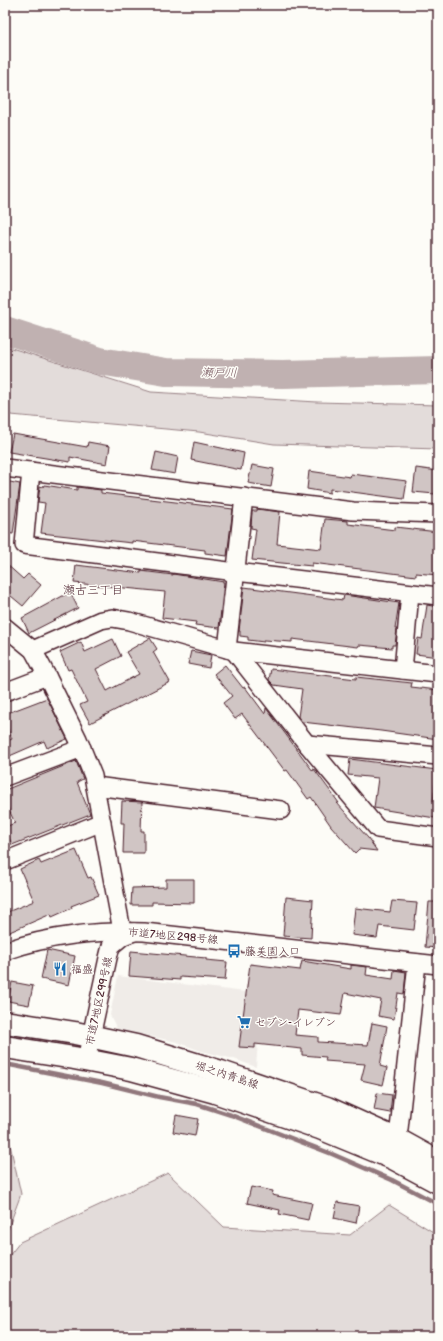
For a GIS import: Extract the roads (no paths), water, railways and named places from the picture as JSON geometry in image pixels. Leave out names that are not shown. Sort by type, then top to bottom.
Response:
[{"type":"main road","name":"堀之内青島線","points":[[5,1022],[91,1036],[136,1046],[221,1072],[327,1108],[395,1149],[438,1182]]},
{"type":"main road","name":"堀之内青島線","points":[[5,1047],[131,1069],[215,1092],[320,1128],[438,1162]]},
{"type":"street","points":[[5,468],[244,497],[353,512],[438,514]]},
{"type":"street","points":[[31,471],[24,545],[438,596]]},
{"type":"street","points":[[244,497],[230,650],[378,829],[438,837]]},
{"type":"street","points":[[403,670],[410,593]]},
{"type":"street","points":[[32,650],[101,620],[112,618],[129,621],[230,650],[438,674]]},
{"type":"street","points":[[7,631],[32,650],[47,676],[82,748],[93,776],[127,933]]},
{"type":"street","points":[[5,692],[47,676]]},
{"type":"street","points":[[307,744],[438,756]]},
{"type":"street","points":[[5,777],[82,748]]},
{"type":"street","points":[[95,786],[281,810]]},
{"type":"street","points":[[5,861],[102,822]]},
{"type":"street","name":"市道7地区298号線","points":[[5,951],[70,935],[103,932],[127,933],[438,965]]},
{"type":"street","name":"市道7地区299号線","points":[[86,1060],[111,946],[127,933]]},
{"type":"street","points":[[395,1149],[417,963]]},
{"type":"waterway","name":"瀬戸川","points":[[5,330],[100,361],[166,372],[283,374],[438,370]]},
{"type":"waterway","points":[[5,1064],[197,1104],[231,1115],[332,1154],[392,1180],[438,1204]]},
{"type":"place","name":"藤美園入口","points":[[234,951]]},
{"type":"place","name":"福盛","points":[[60,969]]},
{"type":"place","name":"セブン-イレブン","points":[[244,1022]]},
{"type":"district","name":"瀬古三丁目","points":[[93,590]]}]
